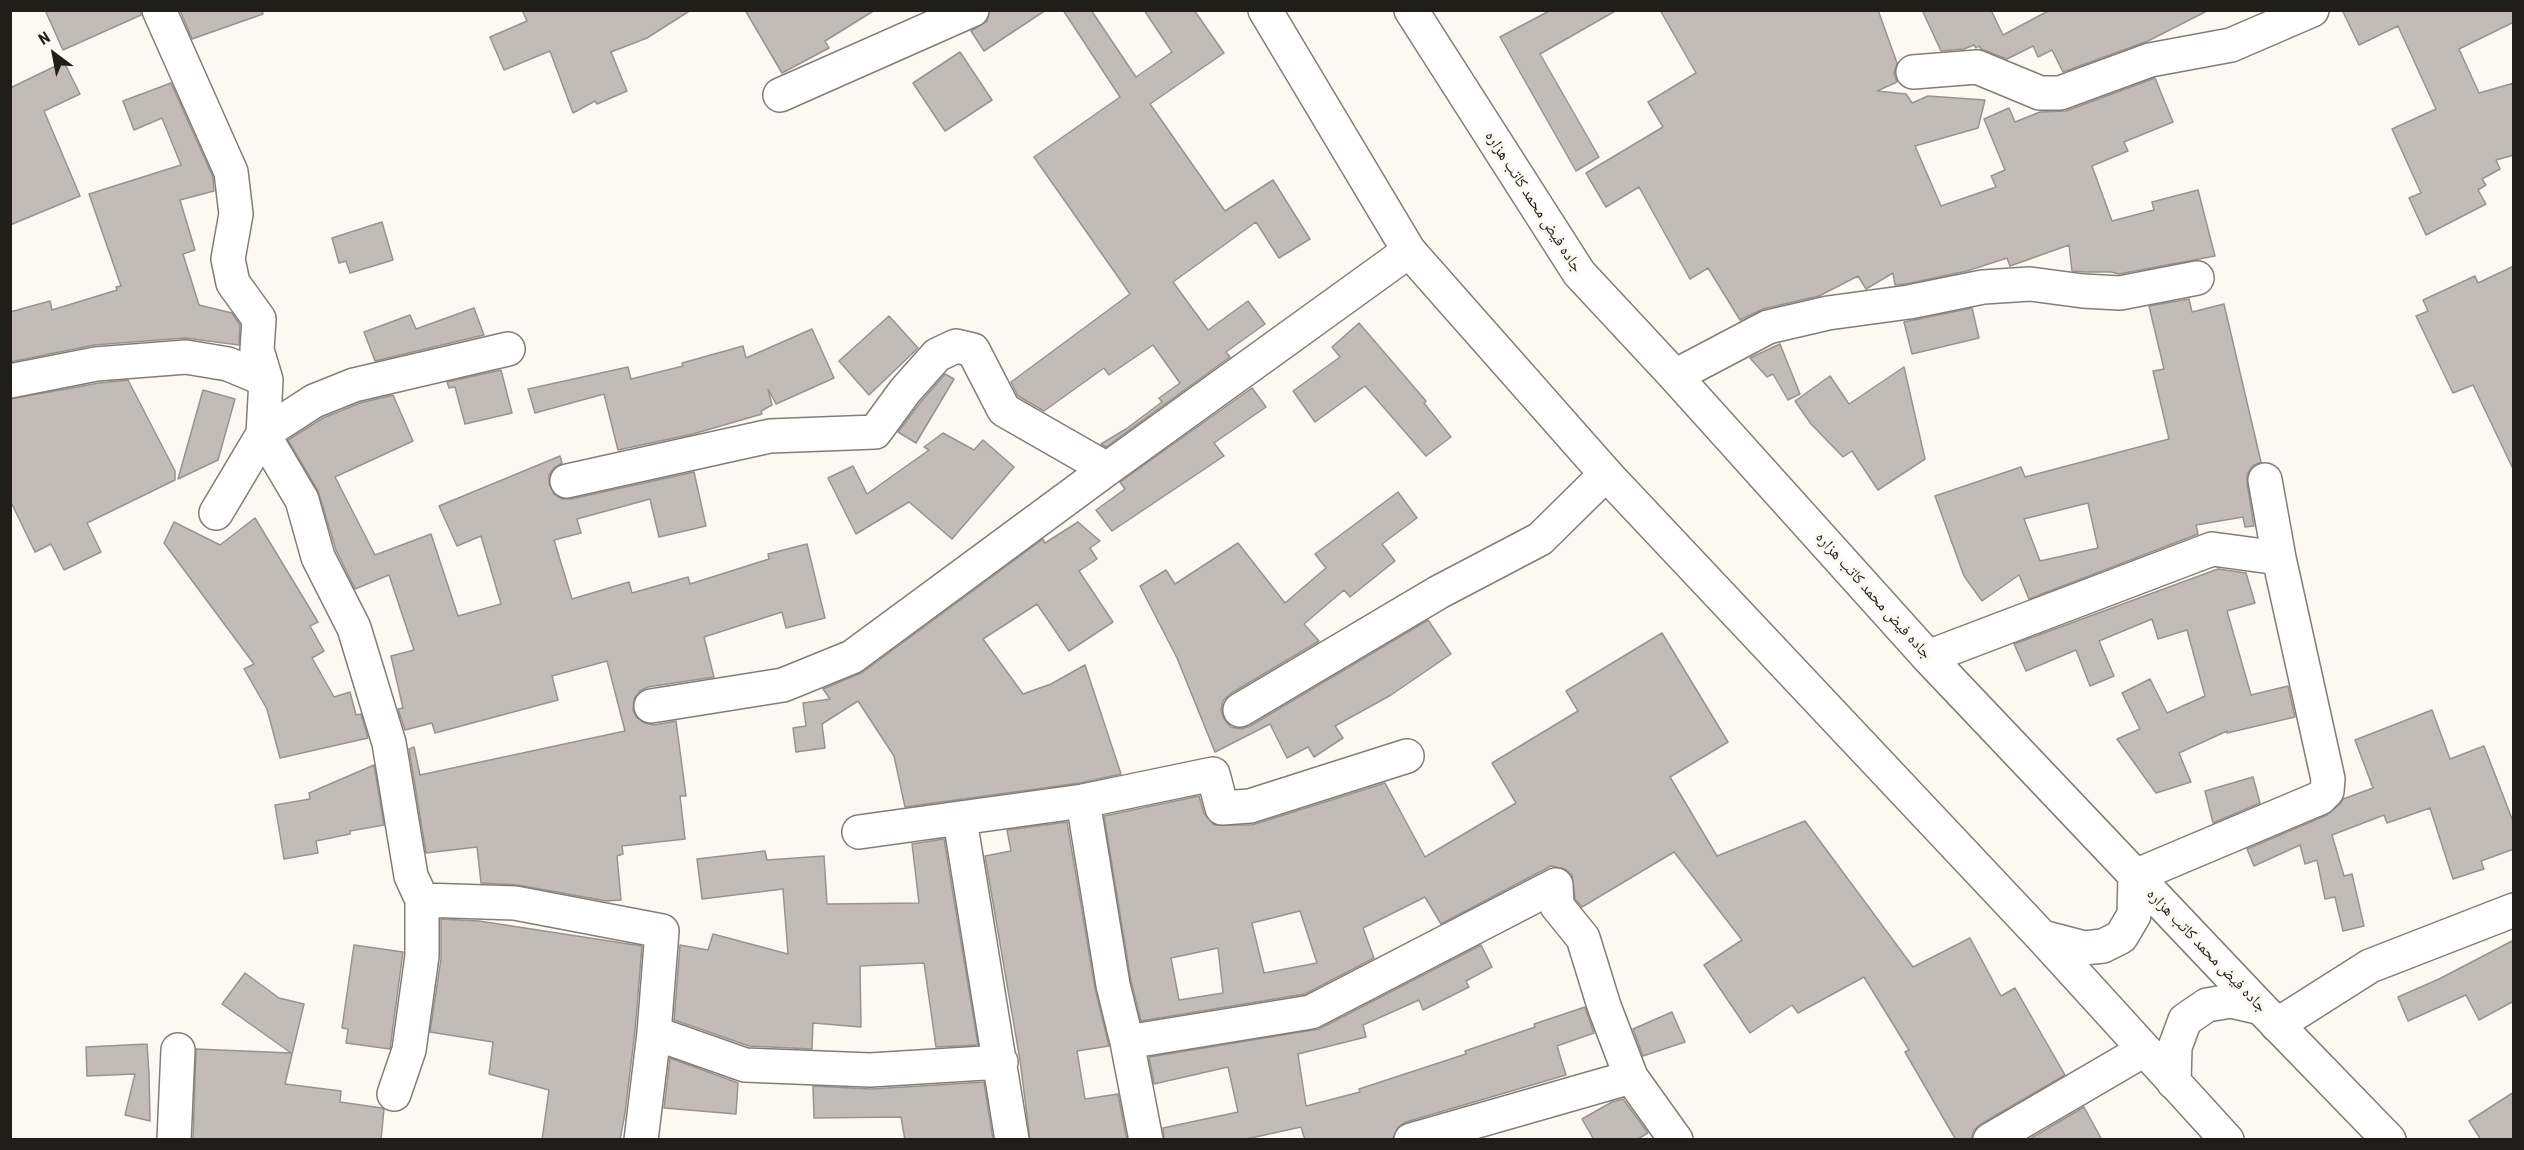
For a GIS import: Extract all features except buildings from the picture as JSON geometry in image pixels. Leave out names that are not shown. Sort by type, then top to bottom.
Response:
[{"type":"street","points":[[159,10],[231,172],[237,214],[228,260],[233,283],[260,319],[256,350],[266,380],[263,434],[302,500],[318,557],[354,628],[389,742],[411,876],[422,900],[422,956],[409,1050],[394,1094]]},
{"type":"street","points":[[780,95],[972,10]]},
{"type":"street","points":[[1265,10],[1409,251],[1606,474],[2042,937],[2227,1140]]},
{"type":"street","name":"جاده فیض محمد کاتب هزاره","points":[[1411,10],[1579,273],[1928,657],[2269,1017],[2389,1140]]},
{"type":"street","points":[[1913,72],[1977,67],[2040,93],[2060,93],[2151,60],[2231,45],[2312,10]]},
{"type":"street","points":[[651,706],[783,685],[852,657],[1409,251]]},
{"type":"street","points":[[1675,376],[1768,327],[1828,313],[1909,302],[1983,287],[2031,284],[2120,293],[2197,278]]},
{"type":"street","points":[[567,481],[770,436],[875,432],[905,391],[938,355],[956,346],[972,350],[1004,410],[1107,469]]},
{"type":"street","points":[[216,513],[263,434],[314,401],[354,385],[508,349]]},
{"type":"street","points":[[10,381],[96,364],[186,357],[228,364],[266,380]]},
{"type":"street","points":[[1240,710],[1439,592],[1540,540],[1606,474]]},
{"type":"street","points":[[2042,937],[2084,948],[2103,946],[2121,937],[2134,915],[2135,876],[2320,798],[2327,791],[2328,779],[2278,558],[2265,480]]},
{"type":"street","points":[[1928,657],[2212,549],[2278,558]]},
{"type":"street","points":[[859,832],[1083,801],[1213,774],[1222,807],[1250,806],[1407,756]]},
{"type":"street","points":[[1083,801],[1113,985],[1127,1042],[1146,1140]]},
{"type":"street","points":[[960,819],[1012,1140]]},
{"type":"street","points":[[1127,1042],[1311,1012],[1556,885],[1557,906],[1583,938],[1604,1006],[1631,1077],[1676,1140]]},
{"type":"street","points":[[422,900],[514,903],[662,931],[654,1032],[641,1140]]},
{"type":"street","points":[[2174,1083],[2175,1047],[2186,1020],[2207,1005],[2230,1001],[2269,1017],[2370,966],[2514,910]]},
{"type":"street","points":[[654,1032],[746,1065],[870,1070],[1001,1062]]},
{"type":"street","points":[[174,1140],[178,1050]]},
{"type":"street","points":[[1990,1140],[2144,1050]]},
{"type":"street","points":[[1411,1140],[1631,1077]]}]
